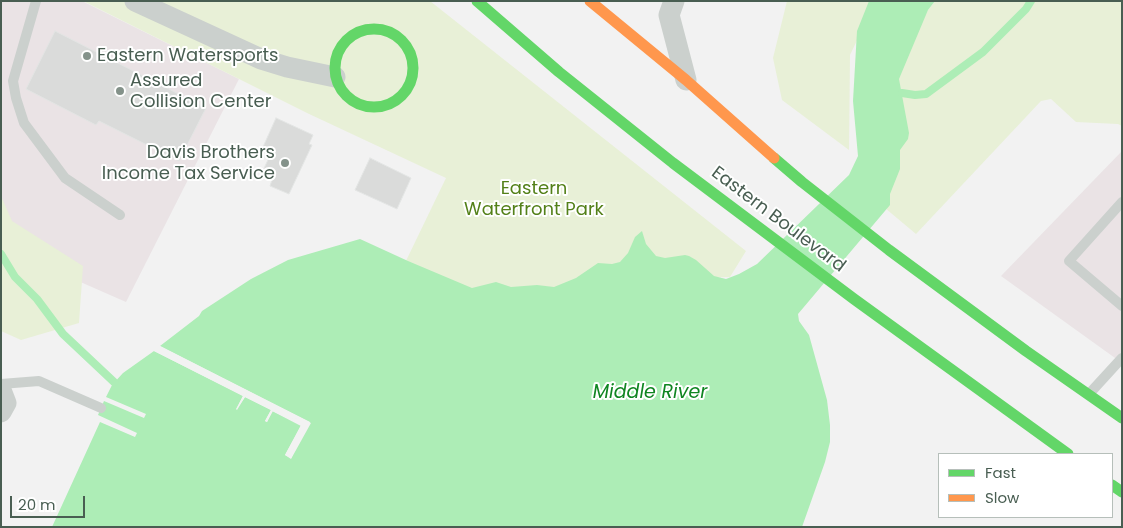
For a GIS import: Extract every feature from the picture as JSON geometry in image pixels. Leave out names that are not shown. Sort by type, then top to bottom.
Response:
[{"type":"main road","name":"Eastern Boulevard","points":[[477,1],[559,72],[673,163],[854,299],[1067,453]]},
{"type":"main road","points":[[590,1],[686,80],[802,182],[1026,351],[1122,418]]},
{"type":"main road","points":[[377,28],[389,31],[400,37],[408,47],[412,58],[413,71],[410,83],[404,94],[394,102],[384,106],[369,107],[353,102],[342,91],[335,77],[334,64],[337,52],[353,34],[365,29],[377,28]]},
{"type":"street","points":[[135,1],[261,59],[287,67],[335,77]]},
{"type":"street","points":[[674,1],[669,15],[686,80]]},
{"type":"street","points":[[1,390],[6,403],[1,412]]},
{"type":"lane","points":[[36,1],[13,81],[24,123],[65,178],[120,214]]},
{"type":"lane","points":[[1122,202],[1068,261],[1122,306]]},
{"type":"lane","points":[[1089,395],[1122,358]]},
{"type":"lane","points":[[1,384],[39,381],[101,408]]},
{"type":"shaded area","points":[[1,1],[82,1],[239,79],[126,302],[69,277],[1,220]]},
{"type":"shaded area","points":[[1122,151],[1122,363],[1001,276]]},
{"type":"green space","name":"Eastern Waterfront Park","points":[[83,1],[430,1],[746,251],[730,277],[677,278],[556,288],[506,295],[420,278],[403,267],[446,178],[307,113]]},
{"type":"green space","points":[[787,1],[876,1],[850,55],[849,150],[782,100],[773,58]]},
{"type":"green space","points":[[935,1],[1122,1],[1122,126],[1118,124],[1076,122],[1051,99],[1041,101],[916,234],[879,203],[892,98],[912,39]]},
{"type":"green space","points":[[1,196],[12,221],[83,266],[79,323],[21,340],[1,331]]},
{"type":"water","name":"Middle River","points":[[869,1],[935,1],[928,10],[899,79],[909,133],[908,139],[900,150],[900,169],[890,194],[890,205],[798,314],[799,321],[809,335],[827,400],[830,425],[830,442],[825,462],[802,527],[52,527],[100,422],[135,437],[137,433],[98,415],[104,401],[144,418],[146,414],[106,397],[112,385],[123,373],[154,351],[243,396],[236,410],[245,397],[271,410],[265,421],[267,422],[272,411],[301,426],[285,455],[291,458],[310,422],[160,346],[199,316],[202,311],[251,279],[288,260],[360,239],[472,288],[496,282],[511,287],[537,285],[554,287],[576,278],[598,263],[612,264],[620,262],[628,253],[635,237],[642,231],[646,244],[656,256],[665,258],[689,256],[714,276],[726,279],[757,264],[849,175],[858,156],[853,101],[857,31]]},
{"type":"pier","points":[[160,346],[311,423],[291,459],[285,455],[301,425],[273,411],[267,422],[265,421],[271,410],[245,397],[237,410],[243,396],[154,351],[156,349],[303,424],[288,454],[290,455],[307,424],[158,348]]},
{"type":"building","name":"Assured Collision Center","points":[[55,31],[206,108],[179,161],[99,121],[96,125],[26,89]]},
{"type":"building","name":"Davis Brothers Income Tax Service","points":[[276,118],[313,135],[309,144],[312,145],[289,194],[270,186],[272,180],[261,175],[272,151],[263,147]]},
{"type":"building","points":[[370,158],[411,178],[397,209],[355,190]]},
{"type":"waterway","points":[[902,93],[926,94],[983,52],[1026,9],[1031,1]]},
{"type":"waterway","points":[[1,254],[15,277],[37,299],[63,334],[114,382]]},
{"type":"traffic: fast","points":[[477,1],[559,72],[673,163],[854,299],[1067,453]]},
{"type":"traffic: fast","points":[[366,29],[382,29],[396,35],[407,46],[413,60],[413,68],[413,76],[407,90],[396,101],[382,107],[366,107],[352,101],[341,90],[335,76],[335,60],[341,46],[352,35],[366,29]]},
{"type":"traffic: fast","points":[[774,158],[889,250],[1026,351],[1122,418]]},
{"type":"traffic: fast","points":[[1113,486],[1122,492]]},
{"type":"traffic: slow","points":[[590,1],[686,80],[774,158]]},
{"type":"place","name":"Eastern Watersports","points":[[87,56]]},
{"type":"place","name":"Assured Collision Center","points":[[120,91]]},
{"type":"place","name":"Davis Brothers Income Tax Service","points":[[285,163]]}]
